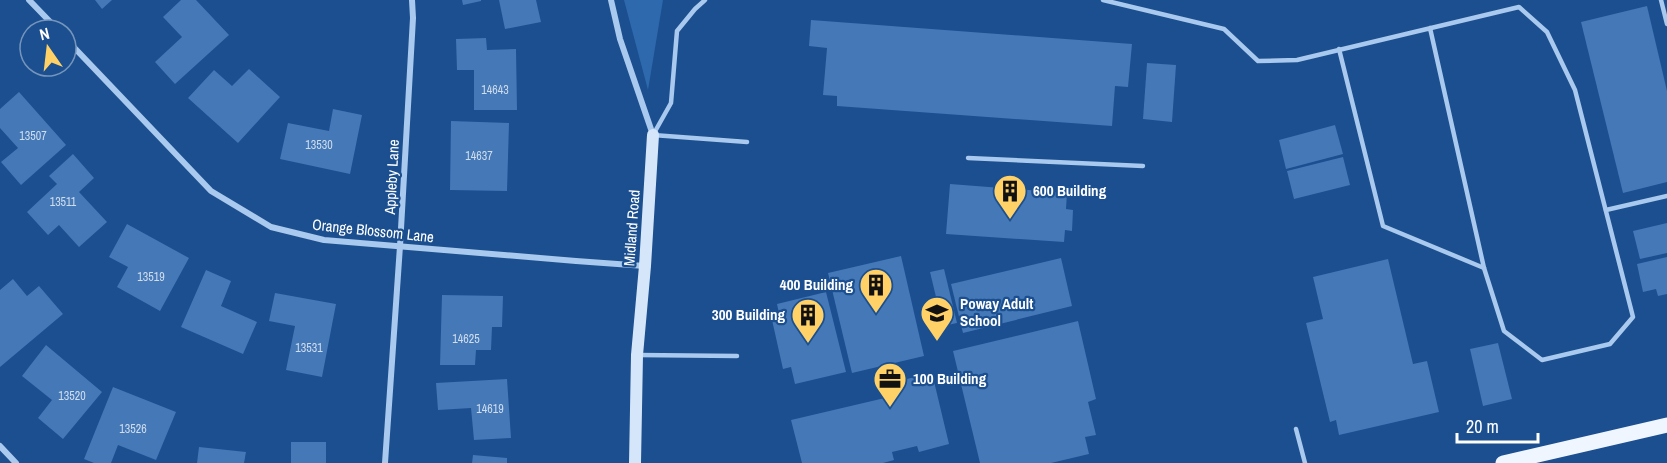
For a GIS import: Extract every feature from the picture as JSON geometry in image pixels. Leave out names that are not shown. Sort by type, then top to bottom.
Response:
[{"type":"main road","points":[[1503,463],[1667,425]]},
{"type":"street","points":[[29,0],[46,18]]},
{"type":"street","name":"Appleby Lane","points":[[385,463],[400,246],[413,18],[412,0]]},
{"type":"street","name":"Midland Road","points":[[611,0],[620,39],[653,135],[637,355],[635,463]]},
{"type":"street","name":"Orange Blossom Lane","points":[[78,51],[212,191],[271,227],[324,240],[645,266]]},
{"type":"street","points":[[0,446],[16,463]]},
{"type":"lane","points":[[705,0],[677,31],[671,104],[653,135],[747,142]]},
{"type":"lane","points":[[1103,0],[1224,29],[1257,61],[1297,60],[1339,49],[1519,7],[1547,32],[1575,90],[1632,317],[1610,344],[1542,360],[1504,331],[1484,268],[1430,28]]},
{"type":"lane","points":[[1661,0],[1667,24]]},
{"type":"lane","points":[[1339,49],[1383,226],[1484,268]]},
{"type":"lane","points":[[968,159],[1143,166]]},
{"type":"lane","points":[[1606,210],[1667,196]]},
{"type":"lane","points":[[637,355],[737,356]]},
{"type":"lane","points":[[1296,429],[1305,463]]},
{"type":"shaded area","points":[[624,0],[663,0],[648,90]]},
{"type":"building","points":[[95,0],[112,0],[102,9]]},
{"type":"building","points":[[181,0],[196,0],[229,35],[175,84],[155,62],[182,37],[163,17]]},
{"type":"building","points":[[462,0],[481,0],[481,1],[463,5]]},
{"type":"building","points":[[499,0],[536,0],[541,22],[505,29]]},
{"type":"building","points":[[1647,6],[1667,91],[1667,182],[1623,193],[1581,22]]},
{"type":"building","points":[[811,20],[1132,44],[1128,87],[1115,86],[1112,126],[837,106],[837,96],[823,95],[827,48],[809,46]]},
{"type":"building","points":[[486,38],[487,50],[516,49],[517,110],[474,110],[474,70],[457,70],[456,39]]},
{"type":"building","points":[[1147,63],[1176,65],[1172,122],[1143,119]]},
{"type":"building","points":[[249,69],[280,97],[238,143],[188,98],[214,70],[232,86]]},
{"type":"building","points":[[19,92],[66,145],[21,185],[1,162],[18,148],[0,128],[0,109]]},
{"type":"building","points":[[333,109],[362,115],[350,174],[280,159],[288,123],[329,131]]},
{"type":"building","points":[[451,121],[509,123],[507,191],[450,190]]},
{"type":"building","points":[[1335,125],[1343,154],[1286,169],[1279,140]]},
{"type":"building","points":[[73,154],[94,178],[79,192],[107,222],[79,247],[59,225],[48,235],[27,212],[57,184],[49,176]]},
{"type":"building","points":[[1343,157],[1350,185],[1294,199],[1287,171]]},
{"type":"building","name":"600 Building","points":[[950,184],[1067,193],[1066,209],[1073,210],[1072,231],[1065,230],[1064,242],[946,234]]},
{"type":"building","points":[[1667,223],[1667,253],[1640,259],[1633,231]]},
{"type":"building","points":[[127,224],[189,258],[160,311],[117,287],[128,267],[109,257]]},
{"type":"building","name":"400 Building","points":[[901,256],[924,356],[852,373],[828,273]]},
{"type":"building","points":[[1667,257],[1667,294],[1658,296],[1656,289],[1643,292],[1637,264]]},
{"type":"building","points":[[1061,258],[1072,306],[963,333],[951,284]]},
{"type":"building","points":[[1388,259],[1413,364],[1427,361],[1439,412],[1339,435],[1336,420],[1330,422],[1306,323],[1323,319],[1313,277]]},
{"type":"building","points":[[944,269],[957,323],[943,326],[930,272]]},
{"type":"building","points":[[206,270],[231,281],[221,306],[257,322],[243,354],[181,327]]},
{"type":"building","points":[[13,279],[27,296],[39,286],[63,314],[0,367],[0,290]]},
{"type":"building","name":"300 Building","points":[[826,292],[846,372],[795,384],[791,367],[783,369],[772,320],[780,318],[777,304]]},
{"type":"building","points":[[275,293],[336,304],[322,377],[286,370],[295,326],[269,321]]},
{"type":"building","points":[[442,295],[503,296],[502,327],[492,327],[491,350],[476,350],[475,365],[440,365]]},
{"type":"building","points":[[1078,321],[1096,399],[1088,402],[1096,435],[1085,437],[1089,454],[1051,463],[980,463],[953,351]]},
{"type":"building","points":[[1498,343],[1512,399],[1483,406],[1470,349]]},
{"type":"building","points":[[46,345],[102,392],[63,439],[38,418],[52,400],[22,376]]},
{"type":"building","name":"100 Building","points":[[932,373],[949,444],[919,452],[917,446],[892,452],[894,460],[883,463],[802,463],[791,420],[889,397],[886,384]]},
{"type":"building","points":[[507,379],[511,438],[474,440],[471,408],[438,410],[436,383]]},
{"type":"building","points":[[113,387],[176,412],[156,460],[118,445],[111,463],[94,463],[84,459]]},
{"type":"building","points":[[291,442],[326,442],[326,463],[291,463]]},
{"type":"building","points":[[199,447],[246,452],[244,463],[197,463]]},
{"type":"building","points":[[473,455],[507,458],[507,463],[472,463]]},
{"type":"place","name":"600 Building","points":[[1010,220]]},
{"type":"place","name":"400 Building","points":[[876,314]]},
{"type":"place","name":"Poway Adult School","points":[[937,342]]},
{"type":"place","name":"300 Building","points":[[808,344]]},
{"type":"place","name":"100 Building","points":[[890,408]]}]
